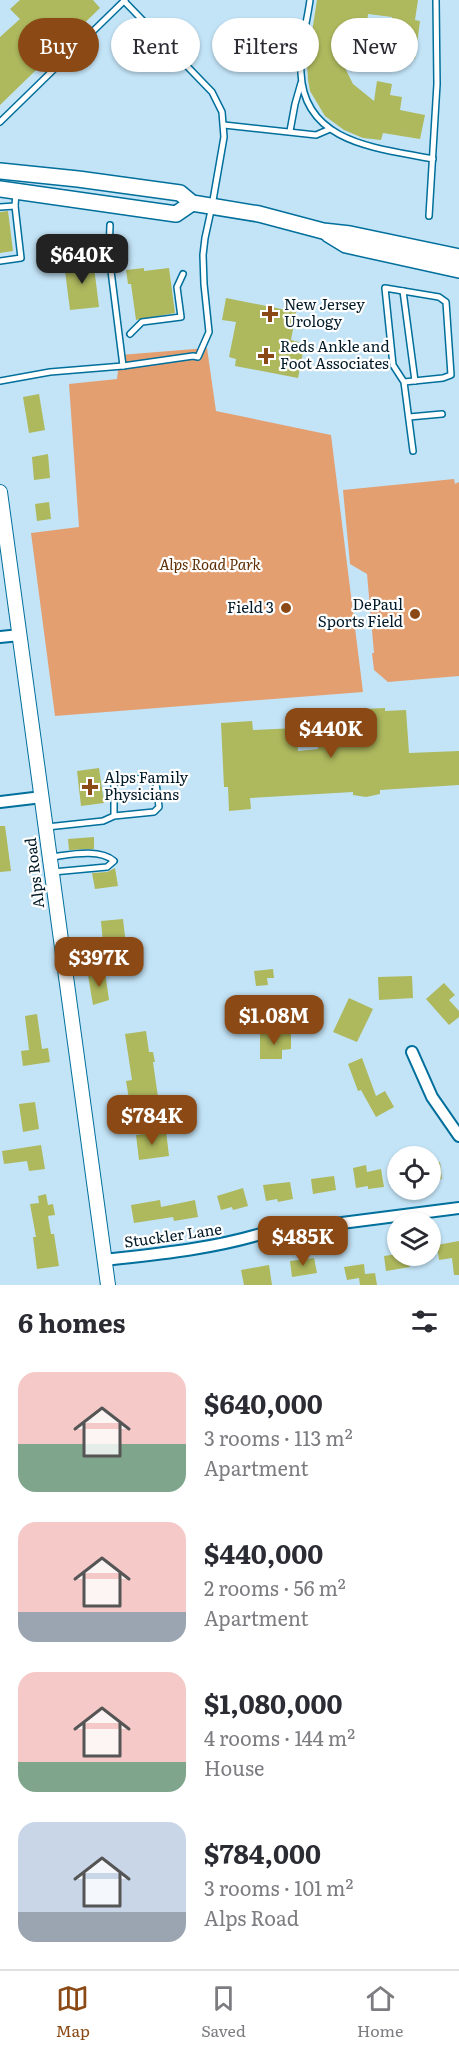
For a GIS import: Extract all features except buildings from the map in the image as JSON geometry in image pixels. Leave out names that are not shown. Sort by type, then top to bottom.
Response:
[{"type":"main road","points":[[0,171],[180,193],[192,203],[259,214],[323,231],[350,234],[459,257]]},
{"type":"main road","points":[[0,189],[15,198],[176,214],[192,203]]},
{"type":"main road","points":[[323,231],[346,245],[459,270]]},
{"type":"main road","name":"Alps Road","points":[[0,492],[108,1285]]},
{"type":"street","points":[[0,637],[20,635]]},
{"type":"street","points":[[0,802],[42,797]]},
{"type":"street","points":[[412,1052],[432,1097],[459,1136]]},
{"type":"street","name":"Stuckler Lane","points":[[104,1260],[180,1252],[264,1233],[459,1208]]},
{"type":"lane","points":[[310,0],[301,63],[302,82],[307,102],[320,120],[346,139],[360,144],[433,159]]},
{"type":"lane","points":[[429,216],[437,84],[436,0]]},
{"type":"lane","points":[[0,122],[125,1],[212,92],[220,107],[224,125],[224,137],[203,255],[209,332],[198,357],[50,372],[0,381]]},
{"type":"lane","points":[[290,131],[302,82]]},
{"type":"lane","points":[[224,125],[316,135],[330,129]]},
{"type":"lane","points":[[0,207],[15,198],[21,258],[0,261]]},
{"type":"lane","points":[[9,220],[16,220]]},
{"type":"lane","points":[[110,225],[109,255],[123,366]]},
{"type":"lane","points":[[11,237],[18,236]]},
{"type":"lane","points":[[130,334],[142,322],[181,317],[177,287],[183,274]]},
{"type":"lane","points":[[404,382],[451,375],[446,302],[439,297],[385,288],[393,365],[404,382],[413,451]]},
{"type":"lane","points":[[403,291],[415,381]]},
{"type":"lane","points":[[409,417],[442,414]]},
{"type":"lane","points":[[45,827],[103,821],[114,816],[154,812],[159,807],[156,783],[150,778],[118,780],[114,785],[114,816]]},
{"type":"lane","points":[[76,854],[105,856],[114,861],[107,867],[50,865],[76,854]]},
{"type":"green space","name":"Alps Road Park","points":[[207,348],[216,411],[331,435],[363,692],[55,716],[31,533],[79,527],[69,384],[117,379],[120,355]]},
{"type":"green space","name":"DePaul Sports Field","points":[[454,479],[455,484],[459,482],[459,676],[388,682],[374,670],[367,574],[350,564],[343,490]]},
{"type":"place","name":"New Jersey Urology","points":[[270,314]]},
{"type":"place","name":"Reds Ankle and Foot Associates","points":[[266,356]]},
{"type":"place","name":"Field 3","points":[[286,608]]},
{"type":"place","name":"DePaul Sports Field","points":[[415,614]]},
{"type":"place","name":"Alps Family Physicians","points":[[90,787]]}]
